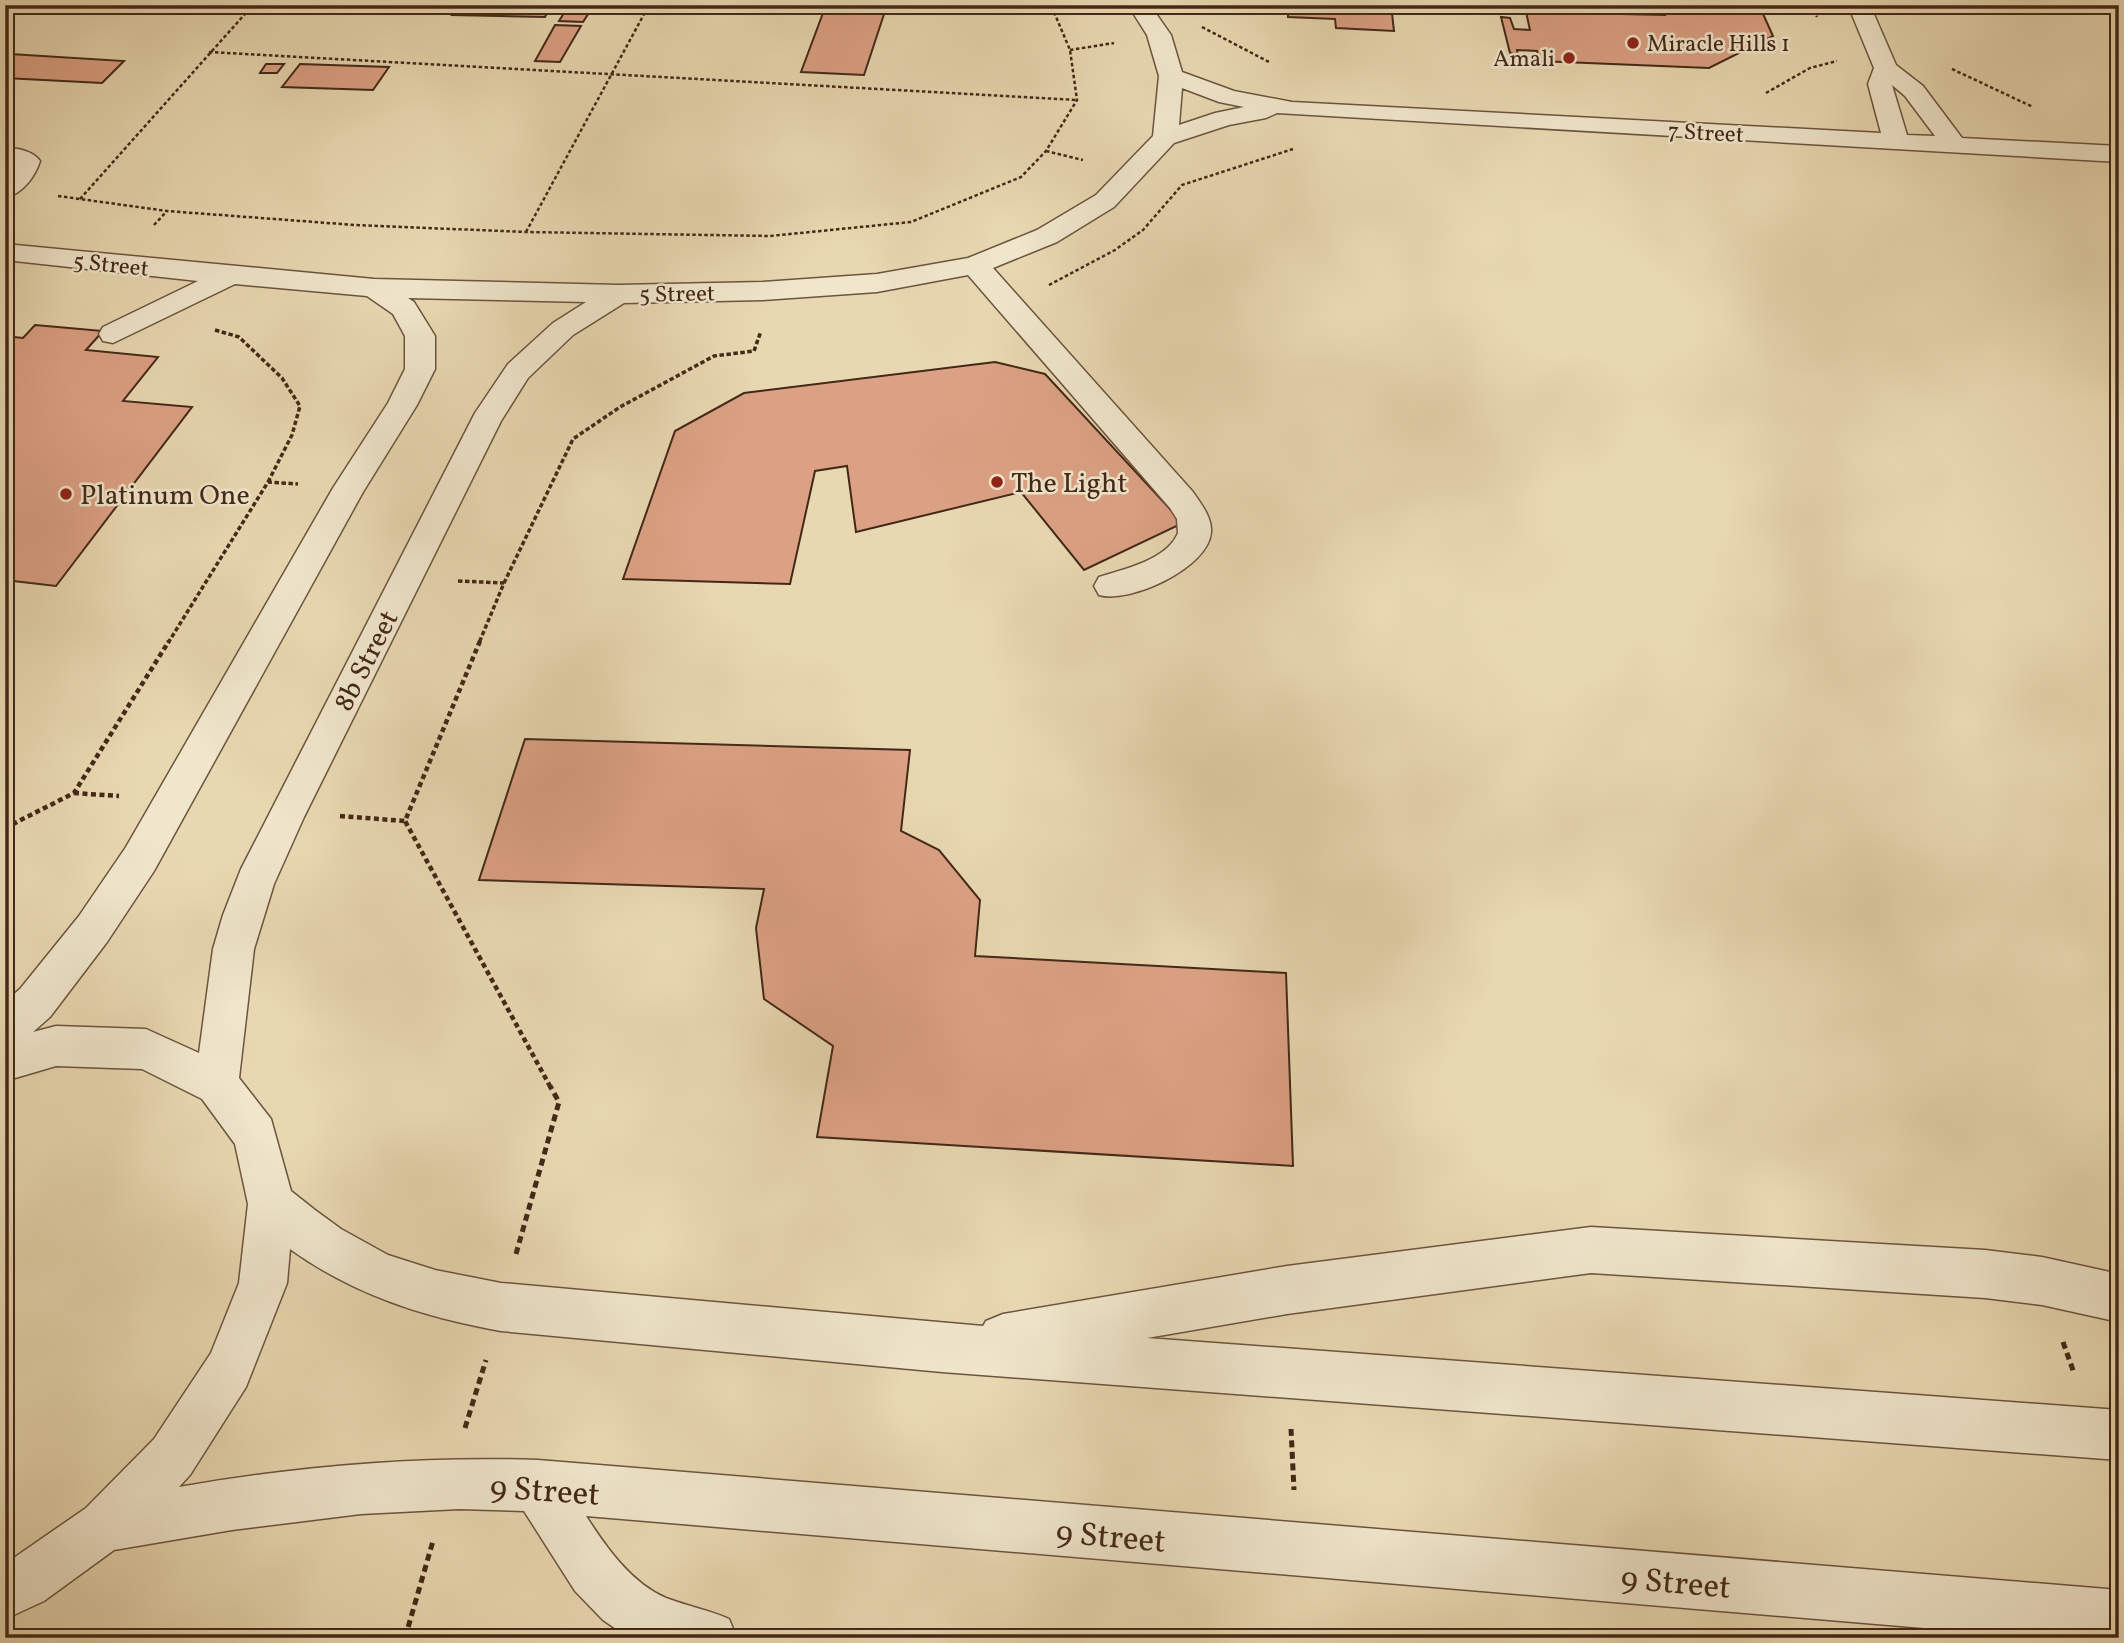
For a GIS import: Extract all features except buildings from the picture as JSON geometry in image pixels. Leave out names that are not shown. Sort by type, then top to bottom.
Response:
[{"type":"street","points":[[1139,5],[1159,35],[1171,76],[1165,138]]},
{"type":"street","points":[[1859,5],[1884,65],[1914,90],[1954,145]]},
{"type":"street","points":[[1884,65],[1880,84],[1896,142]]},
{"type":"street","name":"7 Street","points":[[1171,76],[1228,97],[1292,109],[2119,154]]},
{"type":"street","name":"7 Street","points":[[1165,138],[1224,118],[1292,109]]},
{"type":"street","name":"5 Street","points":[[5,251],[373,288],[618,294],[763,292],[877,283],[975,265],[1047,236],[1105,201],[1165,138]]},
{"type":"street","points":[[5,155],[27,161],[24,172],[6,190]]},
{"type":"street","points":[[975,265],[1182,500],[1194,521],[1191,545],[1172,563],[1111,586]]},
{"type":"street","points":[[113,334],[231,275]]},
{"type":"street","points":[[5,1030],[35,1003],[93,929],[140,859],[349,488],[402,405],[420,369],[420,336],[404,308],[373,288]]},
{"type":"street","name":"8b Street","points":[[218,1084],[225,1009],[238,930],[266,855],[288,811],[486,420],[518,371],[563,329],[618,294]]},
{"type":"street","points":[[5,1061],[56,1046],[146,1049],[218,1084],[255,1135],[271,1204],[263,1283],[229,1370],[172,1457],[104,1526],[25,1583],[5,1592]]},
{"type":"street","points":[[271,1204],[307,1236],[349,1262],[396,1282],[446,1298],[501,1307],[942,1348],[2119,1436]]},
{"type":"street","points":[[942,1348],[1287,1290],[1591,1250],[1985,1274],[2042,1281],[2119,1298]]},
{"type":"street","name":"9 Street","points":[[104,1526],[279,1497],[449,1483],[538,1486],[2119,1617]]},
{"type":"street","points":[[538,1486],[592,1569],[612,1594],[649,1617],[710,1638]]},
{"type":"path","points":[[80,199],[253,5]]},
{"type":"path","points":[[526,232],[649,5]]},
{"type":"path","points":[[6,190],[167,211],[355,225],[526,232],[770,236],[911,222],[1021,177],[1046,151],[1077,100],[1070,50],[1051,5]]},
{"type":"path","points":[[1195,21],[1203,28],[1277,66]]},
{"type":"path","points":[[209,52],[1077,100]]},
{"type":"path","points":[[1756,98],[1810,68],[1837,61],[1884,65],[1942,62],[1974,81],[2035,108]]},
{"type":"path","points":[[1006,301],[1083,270],[1115,250],[1143,230],[1182,185],[1296,148]]},
{"type":"path","points":[[405,821],[504,583],[573,439],[620,407],[714,356],[754,351],[760,338],[763,292]]},
{"type":"path","points":[[405,580],[504,583]]},
{"type":"path","points":[[288,811],[405,821]]},
{"type":"path","points":[[405,821],[559,1102],[405,1638]]},
{"type":"place","name":"Miracle Hills 1","points":[[1633,43]]},
{"type":"place","name":"Amali","points":[[1569,58]]},
{"type":"place","name":"The Light","points":[[997,482]]},
{"type":"place","name":"Platinum One","points":[[66,494]]}]
